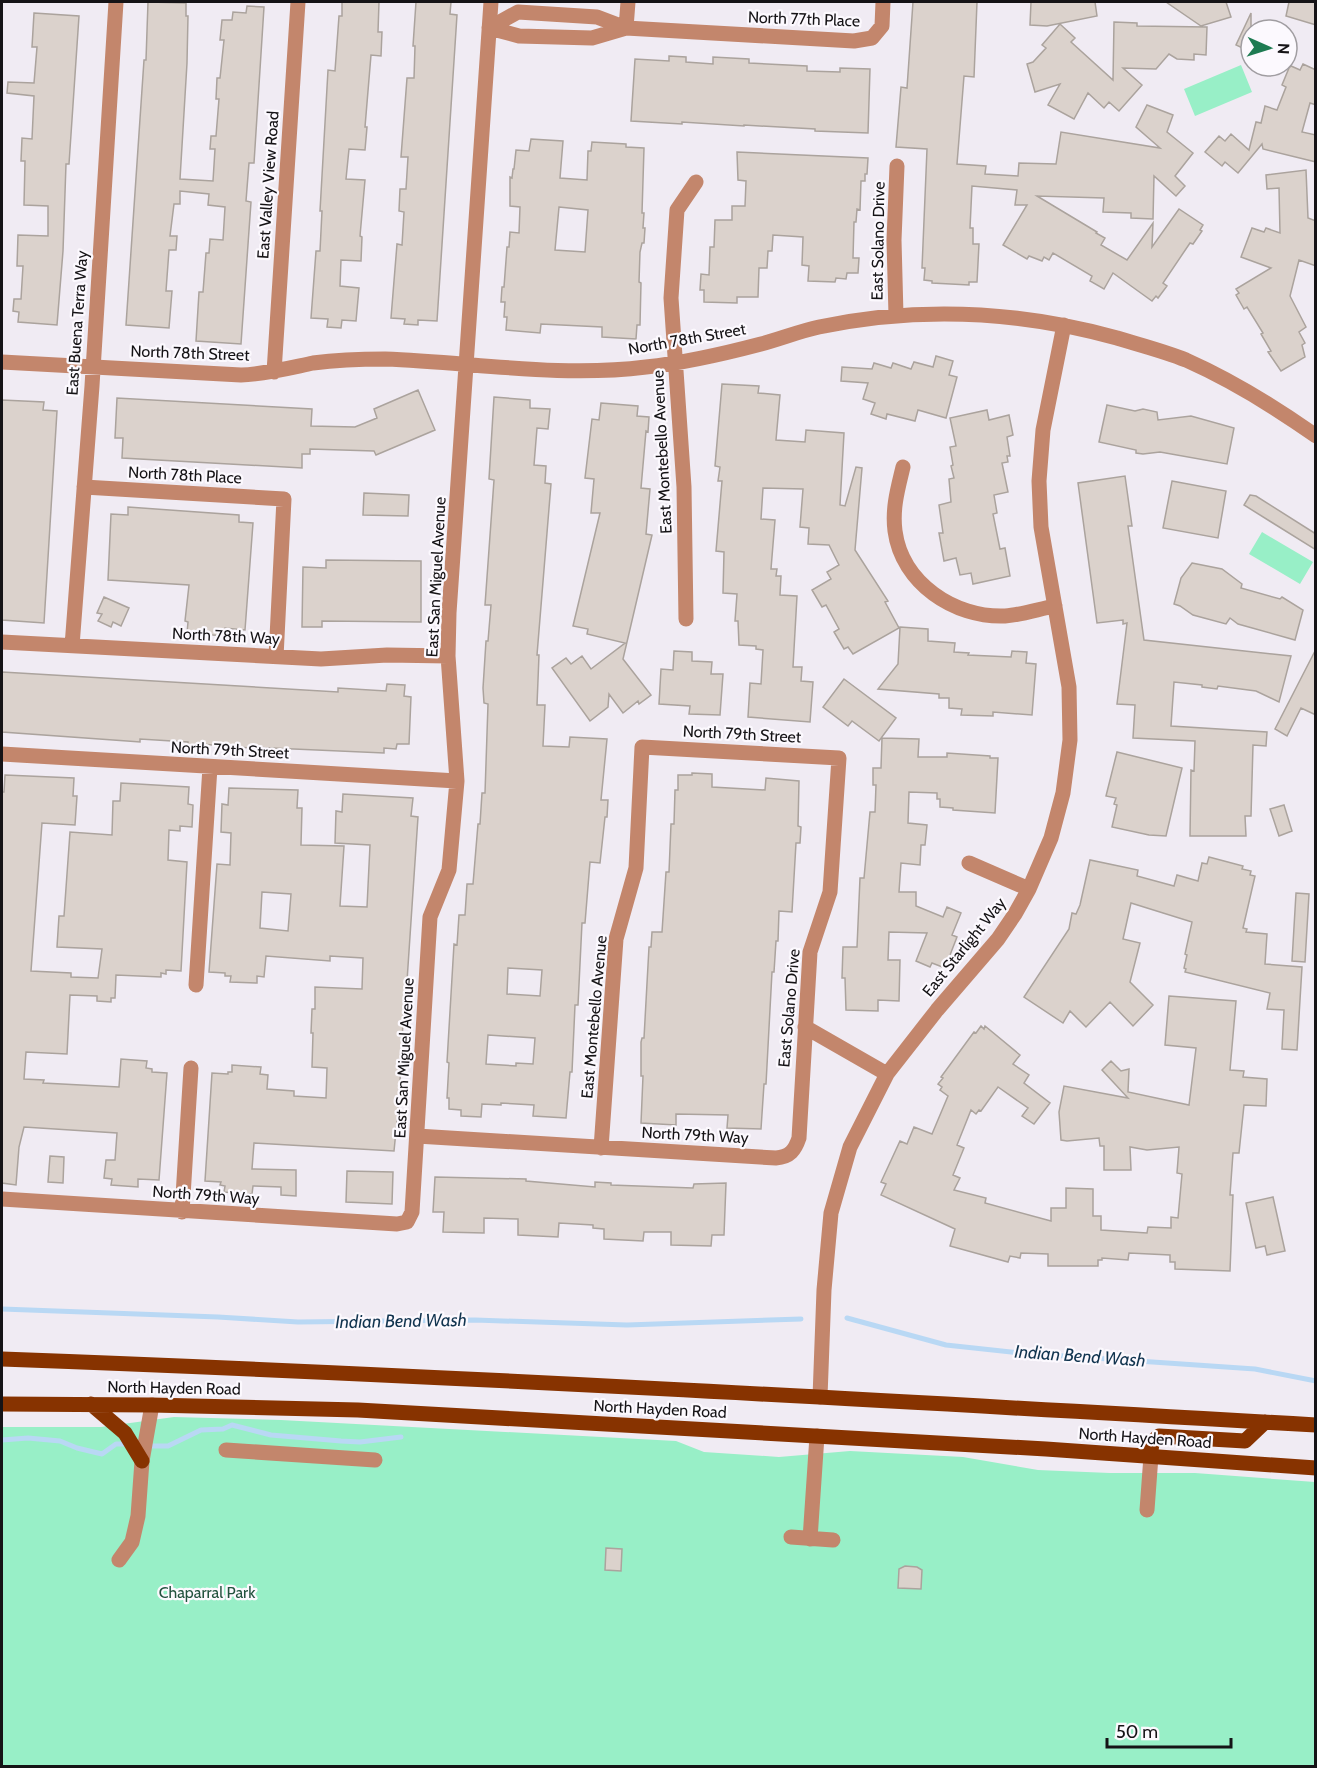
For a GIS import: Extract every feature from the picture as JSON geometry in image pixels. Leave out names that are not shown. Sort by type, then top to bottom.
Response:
[{"type":"main road","name":"North Hayden Road","points":[[2,1359],[158,1364],[820,1397],[1316,1425]]},
{"type":"main road","name":"North Hayden Road","points":[[2,1404],[358,1410],[1151,1456],[1316,1468]]},
{"type":"main road","points":[[91,1404],[125,1432],[142,1461]]},
{"type":"main road","points":[[1151,1456],[1152,1445],[1159,1436],[1245,1441],[1265,1422]]},
{"type":"street","name":"East Buena Terra Way","points":[[72,646],[116,2]]},
{"type":"street","name":"East Valley View Road","points":[[274,372],[298,2]]},
{"type":"street","name":"East San Miguel Avenue","points":[[407,1222],[412,1212],[430,917],[449,870],[457,781],[448,656],[449,613],[491,2]]},
{"type":"street","points":[[626,28],[628,2]]},
{"type":"street","name":"North 77th Place","points":[[489,28],[518,12],[597,16],[626,28],[855,41],[872,38],[882,26],[883,2]]},
{"type":"street","name":"North 77th Place","points":[[489,28],[519,36],[592,38],[626,28]]},
{"type":"street","name":"East Solano Drive","points":[[896,315],[894,240],[897,166]]},
{"type":"street","name":"East Montebello Avenue","points":[[686,619],[684,487],[671,298],[677,210],[696,182]]},
{"type":"street","name":"North 78th Street","points":[[2,362],[241,375],[274,372],[315,363],[386,359],[565,372],[646,368],[760,344],[818,327],[896,315],[968,314],[1029,319],[1064,326],[1141,345],[1184,359],[1221,376],[1316,436]]},
{"type":"street","name":"East Starlight Way","points":[[820,1397],[824,1290],[831,1213],[850,1147],[887,1074],[1016,914],[1051,838],[1063,793],[1071,740],[1069,687],[1041,527],[1039,481],[1043,430],[1064,326]]},
{"type":"street","points":[[903,467],[894,501],[895,532],[904,558],[917,579],[936,597],[955,608],[982,615],[1006,616],[1055,606]]},
{"type":"street","name":"North 78th Place","points":[[84,487],[284,499],[276,657]]},
{"type":"street","name":"North 78th Way","points":[[2,642],[321,659],[387,655],[448,656]]},
{"type":"street","name":"East Montebello Avenue","points":[[601,1148],[616,939],[636,868],[642,747]]},
{"type":"street","name":"North 79th Street","points":[[642,747],[839,758]]},
{"type":"street","name":"North 79th Street","points":[[2,754],[457,781]]},
{"type":"street","name":"East Solano Drive","points":[[791,1154],[799,1138],[810,952],[830,892],[839,758]]},
{"type":"street","points":[[195,985],[210,767]]},
{"type":"street","points":[[969,863],[1029,889]]},
{"type":"street","points":[[805,1027],[887,1074]]},
{"type":"street","points":[[182,1212],[191,1068]]},
{"type":"street","name":"North 79th Way","points":[[417,1136],[776,1158],[784,1158],[791,1154]]},
{"type":"street","name":"North 79th Way","points":[[2,1199],[182,1212],[397,1224],[407,1222]]},
{"type":"street","points":[[119,1560],[132,1542],[138,1516],[142,1461],[152,1405]]},
{"type":"street","points":[[810,1539],[817,1436]]},
{"type":"street","points":[[226,1450],[375,1460]]},
{"type":"street","points":[[1147,1510],[1151,1456]]},
{"type":"street","points":[[790,1538],[833,1540]]},
{"type":"green space","points":[[1239,66],[1239,78],[1246,78],[1252,92],[1195,116],[1184,89]]},
{"type":"green space","points":[[1262,532],[1313,562],[1300,584],[1249,554]]},
{"type":"green space","name":"Chaparral Park","points":[[174,1417],[281,1420],[676,1441],[704,1452],[779,1457],[850,1451],[963,1457],[1038,1470],[1195,1473],[1315,1482],[1315,1766],[2,1766],[2,1427],[101,1427]]},
{"type":"building","points":[[148,2],[186,3],[187,63],[180,179],[213,181],[215,149],[210,149],[211,136],[216,136],[219,99],[216,99],[217,78],[220,78],[224,40],[220,40],[222,20],[232,20],[233,12],[246,13],[247,6],[264,7],[254,163],[249,163],[246,201],[251,202],[241,344],[196,341],[199,292],[203,292],[206,253],[209,253],[210,239],[223,240],[225,207],[208,205],[209,194],[180,191],[180,204],[174,204],[170,236],[177,236],[176,250],[169,250],[166,291],[172,291],[169,328],[126,325],[144,60],[146,60]]},
{"type":"building","points":[[342,2],[379,2],[378,32],[382,32],[381,56],[371,55],[365,150],[349,149],[346,179],[365,180],[360,236],[362,237],[361,261],[341,260],[340,286],[359,288],[356,321],[342,320],[341,328],[327,327],[328,319],[311,318],[316,251],[320,251],[328,70],[335,71]]},
{"type":"building","points":[[416,2],[451,2],[450,14],[457,15],[437,321],[418,320],[418,325],[404,324],[405,319],[391,318],[397,244],[402,245],[404,212],[399,211],[400,189],[406,189],[408,157],[401,157],[407,78],[414,78],[415,46],[413,46]]},
{"type":"building","points":[[913,2],[977,2],[974,77],[964,76],[957,164],[986,166],[985,174],[1018,176],[1019,163],[1056,164],[1061,132],[1160,148],[1136,127],[1147,105],[1173,115],[1167,132],[1193,153],[1175,176],[1185,186],[1176,196],[1154,176],[1153,219],[1131,218],[1131,213],[1103,212],[1104,198],[1037,196],[1097,232],[1105,238],[1101,245],[1127,260],[1153,223],[1152,247],[1179,209],[1203,225],[1200,230],[1202,231],[1193,244],[1190,243],[1163,283],[1167,286],[1158,298],[1156,296],[1152,301],[1113,273],[1104,289],[1090,281],[1092,276],[1053,253],[1049,260],[1044,257],[1042,261],[1029,256],[1027,259],[1003,245],[1027,205],[1015,205],[1017,190],[972,186],[970,228],[973,228],[973,244],[979,244],[977,282],[969,282],[969,285],[932,283],[932,281],[924,280],[925,268],[922,268],[927,149],[896,147],[901,87],[907,88]]},
{"type":"building","points":[[1031,2],[1095,2],[1097,16],[1047,26],[1030,25]]},
{"type":"building","points":[[1166,2],[1226,2],[1231,17],[1201,26]]},
{"type":"building","points":[[1289,2],[1316,2],[1316,25],[1299,18],[1286,16]]},
{"type":"building","points":[[34,13],[79,16],[69,164],[66,164],[63,251],[57,325],[18,322],[19,312],[13,311],[14,299],[21,299],[23,266],[17,266],[18,235],[48,236],[48,206],[24,205],[25,161],[21,161],[22,138],[32,139],[34,96],[7,93],[8,82],[34,83],[37,47],[32,47]]},
{"type":"building","points":[[1114,22],[1137,23],[1137,26],[1207,27],[1206,55],[1194,54],[1194,60],[1177,59],[1169,54],[1156,69],[1123,68],[1142,85],[1119,111],[1109,102],[1104,108],[1088,93],[1074,119],[1048,105],[1060,84],[1035,92],[1027,64],[1033,62],[1046,48],[1042,45],[1060,24],[1075,38],[1071,42],[1113,80]]},
{"type":"building","points":[[669,56],[686,57],[686,62],[713,64],[713,57],[749,59],[749,63],[807,66],[807,71],[840,72],[840,68],[870,69],[868,133],[631,121],[635,59],[669,61]]},
{"type":"building","points":[[1303,64],[1316,70],[1316,105],[1310,103],[1302,132],[1316,135],[1316,162],[1263,149],[1262,144],[1238,173],[1225,162],[1222,166],[1205,152],[1219,136],[1225,141],[1231,134],[1249,150],[1256,122],[1261,123],[1265,106],[1277,110],[1286,87],[1282,85],[1285,78],[1299,78]]},
{"type":"building","points":[[531,139],[563,141],[560,178],[587,180],[588,151],[591,151],[592,142],[626,144],[626,147],[644,148],[642,213],[644,213],[643,228],[645,228],[644,243],[642,243],[640,252],[640,325],[637,325],[636,339],[602,337],[602,327],[541,324],[540,333],[506,330],[505,302],[501,302],[502,287],[504,287],[510,232],[519,233],[520,207],[510,206],[510,177],[512,178],[516,150],[529,151]],"holes":[[[559,207],[588,210],[585,252],[555,250]]]},
{"type":"building","points":[[737,152],[868,158],[865,181],[861,181],[860,210],[857,209],[856,222],[854,222],[853,258],[859,258],[858,273],[847,273],[846,279],[836,278],[835,282],[808,281],[809,266],[802,265],[803,237],[773,235],[772,251],[768,251],[767,268],[759,268],[758,297],[737,297],[737,303],[704,302],[704,290],[700,290],[701,274],[709,275],[710,247],[714,247],[715,220],[732,220],[732,206],[745,206],[746,181],[738,180]]},
{"type":"building","points":[[1306,170],[1308,218],[1316,221],[1316,266],[1299,260],[1290,296],[1306,327],[1299,332],[1305,343],[1302,345],[1305,357],[1281,371],[1268,352],[1271,351],[1261,334],[1263,333],[1247,307],[1244,309],[1236,295],[1239,293],[1236,289],[1271,268],[1241,257],[1252,228],[1264,232],[1266,228],[1280,233],[1279,188],[1267,189],[1266,175]]},
{"type":"building","points":[[936,356],[953,361],[949,375],[957,377],[946,418],[918,410],[915,421],[887,414],[886,419],[871,414],[875,403],[863,399],[868,383],[841,381],[842,367],[872,369],[874,363],[891,368],[893,363],[911,369],[914,362],[933,367]]},
{"type":"building","points":[[722,384],[759,386],[758,393],[780,395],[776,440],[805,442],[806,430],[844,433],[840,505],[845,506],[856,467],[862,468],[855,550],[888,601],[885,602],[899,628],[853,654],[848,647],[844,649],[834,632],[839,629],[826,605],[822,607],[812,590],[831,579],[827,572],[839,565],[829,545],[808,544],[809,528],[800,527],[803,489],[763,488],[761,519],[775,520],[771,569],[777,569],[776,576],[781,576],[780,595],[797,596],[793,667],[802,667],[801,681],[813,682],[810,722],[748,717],[750,683],[761,684],[763,650],[756,649],[756,646],[739,645],[738,621],[735,621],[737,594],[723,593],[724,552],[716,551],[722,481],[718,481],[720,467],[715,466]]},
{"type":"building","points":[[418,390],[435,430],[376,455],[374,451],[310,449],[310,454],[302,454],[302,468],[122,458],[123,438],[115,438],[117,398],[312,409],[311,426],[355,427],[377,418],[374,409]]},
{"type":"building","points":[[494,397],[530,400],[530,408],[550,409],[548,429],[537,428],[534,465],[546,466],[545,483],[551,484],[537,655],[539,655],[537,705],[545,705],[543,746],[569,747],[570,737],[607,739],[601,800],[608,800],[607,817],[605,817],[600,863],[590,862],[585,923],[582,923],[578,1005],[575,1005],[572,1072],[570,1072],[566,1118],[533,1116],[534,1105],[501,1103],[501,1105],[482,1104],[481,1117],[461,1116],[461,1110],[449,1109],[449,1098],[447,1098],[454,944],[457,945],[459,915],[465,915],[467,884],[473,884],[482,793],[485,793],[488,704],[484,703],[483,688],[491,605],[485,605],[494,480],[489,479]],"holes":[[[508,968],[542,970],[540,996],[507,994]],[[488,1035],[535,1038],[533,1064],[516,1063],[516,1066],[486,1064]]]},
{"type":"building","points":[[2,400],[44,402],[43,410],[57,411],[44,623],[2,620]]},
{"type":"building","points":[[601,403],[638,406],[637,416],[649,417],[641,488],[650,489],[646,534],[652,535],[623,659],[651,695],[639,704],[638,701],[623,713],[609,694],[608,707],[590,721],[552,668],[566,658],[571,664],[582,656],[591,669],[625,643],[587,634],[588,629],[573,626],[600,513],[591,513],[594,479],[585,478],[592,419],[599,420]]},
{"type":"building","points":[[1107,405],[1135,411],[1143,409],[1157,412],[1158,420],[1191,416],[1234,428],[1227,464],[1160,452],[1136,453],[1136,450],[1099,442]]},
{"type":"building","points":[[987,410],[989,420],[1009,415],[1013,435],[1007,437],[1010,456],[1007,456],[1008,462],[1002,463],[1008,492],[994,495],[997,513],[993,514],[1000,549],[1005,548],[1010,576],[973,584],[971,573],[960,575],[956,558],[944,561],[939,533],[943,533],[939,505],[951,502],[949,479],[954,478],[950,447],[956,446],[950,418]]},
{"type":"building","points":[[1125,476],[1132,526],[1128,526],[1144,640],[1291,656],[1279,702],[1256,691],[1218,686],[1217,689],[1174,682],[1171,726],[1267,732],[1266,746],[1253,745],[1251,816],[1245,816],[1246,836],[1190,836],[1191,770],[1194,771],[1195,741],[1133,738],[1135,705],[1117,704],[1127,623],[1123,624],[1123,620],[1097,623],[1078,483]]},
{"type":"building","points":[[1172,481],[1226,491],[1218,538],[1163,528]]},
{"type":"building","points":[[364,493],[409,495],[408,516],[363,515]]},
{"type":"building","points":[[1250,495],[1256,496],[1316,534],[1316,550],[1244,505]]},
{"type":"building","points":[[128,507],[239,515],[239,522],[253,523],[245,630],[225,628],[225,636],[187,633],[188,622],[185,621],[189,585],[108,580],[111,514],[128,515]]},
{"type":"building","points":[[326,560],[421,561],[421,622],[322,621],[322,627],[302,627],[303,567],[326,568]]},
{"type":"building","points":[[1192,563],[1222,569],[1242,584],[1241,588],[1280,599],[1282,597],[1303,610],[1295,640],[1238,624],[1230,618],[1226,624],[1193,615],[1174,604],[1181,578]]},
{"type":"building","points":[[104,597],[129,608],[121,626],[113,622],[111,627],[98,621],[102,614],[97,613]]},
{"type":"building","points":[[900,627],[928,629],[928,641],[955,643],[954,652],[969,653],[968,655],[1011,657],[1012,651],[1027,652],[1026,663],[1036,664],[1032,715],[993,712],[993,716],[961,715],[962,709],[949,708],[949,698],[939,698],[939,694],[878,689],[898,664]]},
{"type":"building","points":[[1316,649],[1316,715],[1301,708],[1287,736],[1275,729]]},
{"type":"building","points":[[674,651],[692,652],[692,661],[712,662],[711,674],[723,674],[720,715],[689,714],[690,706],[659,704],[661,669],[673,670]]},
{"type":"building","points":[[2,672],[338,692],[338,688],[386,691],[387,684],[405,685],[404,696],[411,697],[409,744],[397,744],[396,749],[384,748],[384,753],[201,744],[201,746],[188,745],[188,742],[140,739],[140,742],[2,732]]},
{"type":"building","points":[[844,679],[896,718],[879,741],[852,721],[848,726],[823,707]]},
{"type":"building","points":[[882,738],[919,739],[918,757],[947,757],[947,753],[998,758],[995,813],[940,807],[937,793],[909,792],[908,823],[927,825],[925,845],[921,845],[920,865],[901,863],[899,892],[916,892],[916,906],[943,917],[947,907],[961,913],[952,935],[957,937],[945,968],[932,963],[930,967],[916,961],[927,933],[889,932],[888,960],[900,960],[899,1001],[878,1000],[878,1011],[846,1010],[845,978],[842,978],[843,947],[857,947],[860,878],[864,878],[870,812],[875,812],[876,785],[873,785],[873,768],[881,768]]},
{"type":"building","points":[[1117,752],[1182,768],[1166,836],[1149,835],[1112,827],[1117,805],[1114,804],[1116,798],[1106,796]]},
{"type":"building","points":[[692,773],[712,774],[712,787],[765,790],[766,778],[799,781],[800,843],[796,843],[792,912],[779,911],[778,941],[776,941],[774,972],[772,972],[766,1084],[764,1084],[761,1129],[727,1128],[728,1115],[676,1114],[676,1125],[641,1123],[643,1076],[641,1076],[641,1042],[644,1038],[649,947],[651,947],[652,932],[662,932],[666,872],[669,872],[671,824],[674,824],[678,775],[692,775]]},
{"type":"building","points":[[5,775],[74,778],[73,796],[77,796],[75,825],[42,823],[31,971],[71,973],[71,977],[98,978],[102,949],[57,947],[59,916],[64,916],[70,832],[112,835],[113,801],[120,801],[121,783],[189,787],[188,804],[193,805],[192,827],[180,826],[180,831],[169,830],[168,860],[187,862],[181,971],[166,970],[166,974],[161,973],[161,977],[116,975],[115,998],[111,998],[111,1002],[97,1001],[97,996],[70,995],[67,1054],[26,1052],[24,1079],[44,1080],[43,1083],[119,1087],[121,1059],[147,1061],[146,1068],[152,1069],[152,1072],[167,1073],[159,1180],[138,1179],[138,1187],[111,1185],[112,1179],[104,1178],[106,1160],[115,1160],[117,1133],[24,1127],[19,1147],[16,1185],[2,1183],[2,792],[4,792]]},
{"type":"building","points":[[229,788],[298,790],[297,808],[302,808],[301,845],[344,846],[340,906],[367,907],[370,845],[335,843],[336,811],[342,812],[343,794],[413,798],[411,816],[418,817],[394,1151],[254,1143],[252,1169],[296,1170],[296,1196],[281,1195],[281,1187],[253,1186],[252,1194],[224,1192],[225,1186],[220,1185],[221,1182],[205,1181],[212,1073],[228,1074],[232,1072],[232,1065],[261,1067],[260,1074],[268,1075],[267,1089],[294,1091],[294,1096],[326,1098],[327,1068],[312,1067],[313,1033],[311,1033],[312,1009],[315,1009],[315,987],[362,989],[363,958],[330,956],[330,961],[266,956],[264,977],[257,976],[257,983],[230,982],[231,976],[225,976],[225,973],[209,972],[217,864],[230,865],[231,833],[221,832],[222,804],[228,805]],"holes":[[[262,892],[291,894],[288,931],[260,928]]]},
{"type":"building","points":[[1284,805],[1292,831],[1279,836],[1270,809]]},
{"type":"building","points":[[1209,857],[1243,866],[1242,869],[1251,871],[1250,875],[1255,876],[1243,928],[1247,929],[1246,932],[1267,934],[1265,964],[1302,967],[1297,1050],[1282,1049],[1284,1010],[1267,1009],[1270,993],[1185,972],[1187,955],[1185,954],[1192,922],[1131,903],[1123,939],[1140,943],[1130,982],[1153,1005],[1133,1026],[1110,1002],[1086,1027],[1070,1011],[1063,1023],[1024,997],[1069,929],[1072,913],[1076,914],[1080,905],[1090,860],[1138,870],[1137,876],[1174,886],[1177,875],[1198,881],[1202,863],[1207,864]]},
{"type":"building","points":[[1296,893],[1309,894],[1305,962],[1292,961]]},
{"type":"building","points":[[1169,996],[1236,1001],[1230,1070],[1244,1071],[1243,1077],[1267,1079],[1266,1106],[1244,1105],[1239,1153],[1233,1153],[1230,1195],[1233,1195],[1230,1271],[1175,1269],[1175,1262],[1170,1262],[1170,1255],[1129,1253],[1128,1260],[1102,1258],[1098,1260],[1098,1266],[1048,1266],[1048,1254],[1021,1253],[1020,1258],[1010,1256],[1008,1262],[950,1246],[955,1229],[881,1195],[886,1184],[881,1182],[900,1141],[907,1144],[914,1127],[932,1134],[948,1096],[940,1090],[942,1087],[938,1084],[943,1078],[941,1077],[974,1032],[976,1033],[981,1026],[984,1029],[985,1026],[1020,1055],[1013,1064],[1029,1075],[1024,1083],[1050,1103],[1034,1124],[1022,1116],[1028,1108],[998,1087],[981,1111],[979,1110],[976,1114],[971,1110],[957,1145],[964,1148],[953,1175],[960,1178],[954,1190],[986,1198],[985,1203],[1051,1221],[1051,1208],[1066,1208],[1066,1188],[1093,1189],[1093,1216],[1101,1216],[1101,1230],[1147,1233],[1148,1227],[1171,1228],[1171,1217],[1178,1218],[1182,1174],[1177,1173],[1179,1147],[1147,1150],[1130,1147],[1131,1170],[1104,1170],[1104,1146],[1100,1146],[1099,1138],[1061,1140],[1059,1112],[1064,1086],[1128,1098],[1102,1070],[1111,1061],[1121,1071],[1129,1069],[1128,1092],[1189,1105],[1196,1048],[1165,1045]]},
{"type":"building","points":[[50,1156],[64,1157],[63,1183],[48,1182]]},
{"type":"building","points":[[347,1171],[393,1172],[392,1204],[346,1202]]},
{"type":"building","points":[[435,1177],[526,1179],[526,1181],[595,1187],[595,1182],[611,1183],[611,1185],[693,1188],[694,1184],[726,1183],[724,1235],[712,1235],[711,1246],[671,1245],[671,1232],[644,1232],[643,1241],[604,1239],[604,1229],[593,1228],[593,1225],[559,1223],[558,1237],[518,1235],[518,1219],[484,1218],[484,1233],[443,1232],[444,1212],[433,1212]]},
{"type":"building","points":[[1273,1197],[1285,1251],[1267,1255],[1265,1246],[1256,1248],[1246,1203]]},
{"type":"building","points":[[606,1548],[622,1549],[621,1571],[605,1570]]},
{"type":"building","points":[[905,1566],[922,1570],[921,1589],[898,1588],[899,1569]]},
{"type":"waterway","name":"Indian Bend Wash","points":[[2,1309],[298,1322],[475,1320],[627,1325],[801,1319]]},
{"type":"waterway","name":"Indian Bend Wash","points":[[847,1318],[946,1345],[1021,1353],[1255,1369],[1316,1381]]},
{"type":"waterway","points":[[147,1446],[168,1446],[201,1430],[223,1429],[232,1425],[271,1435],[341,1441],[360,1442],[401,1437]]},
{"type":"waterway","points":[[2,1440],[28,1438],[60,1441],[102,1454],[116,1444],[129,1444]]}]
